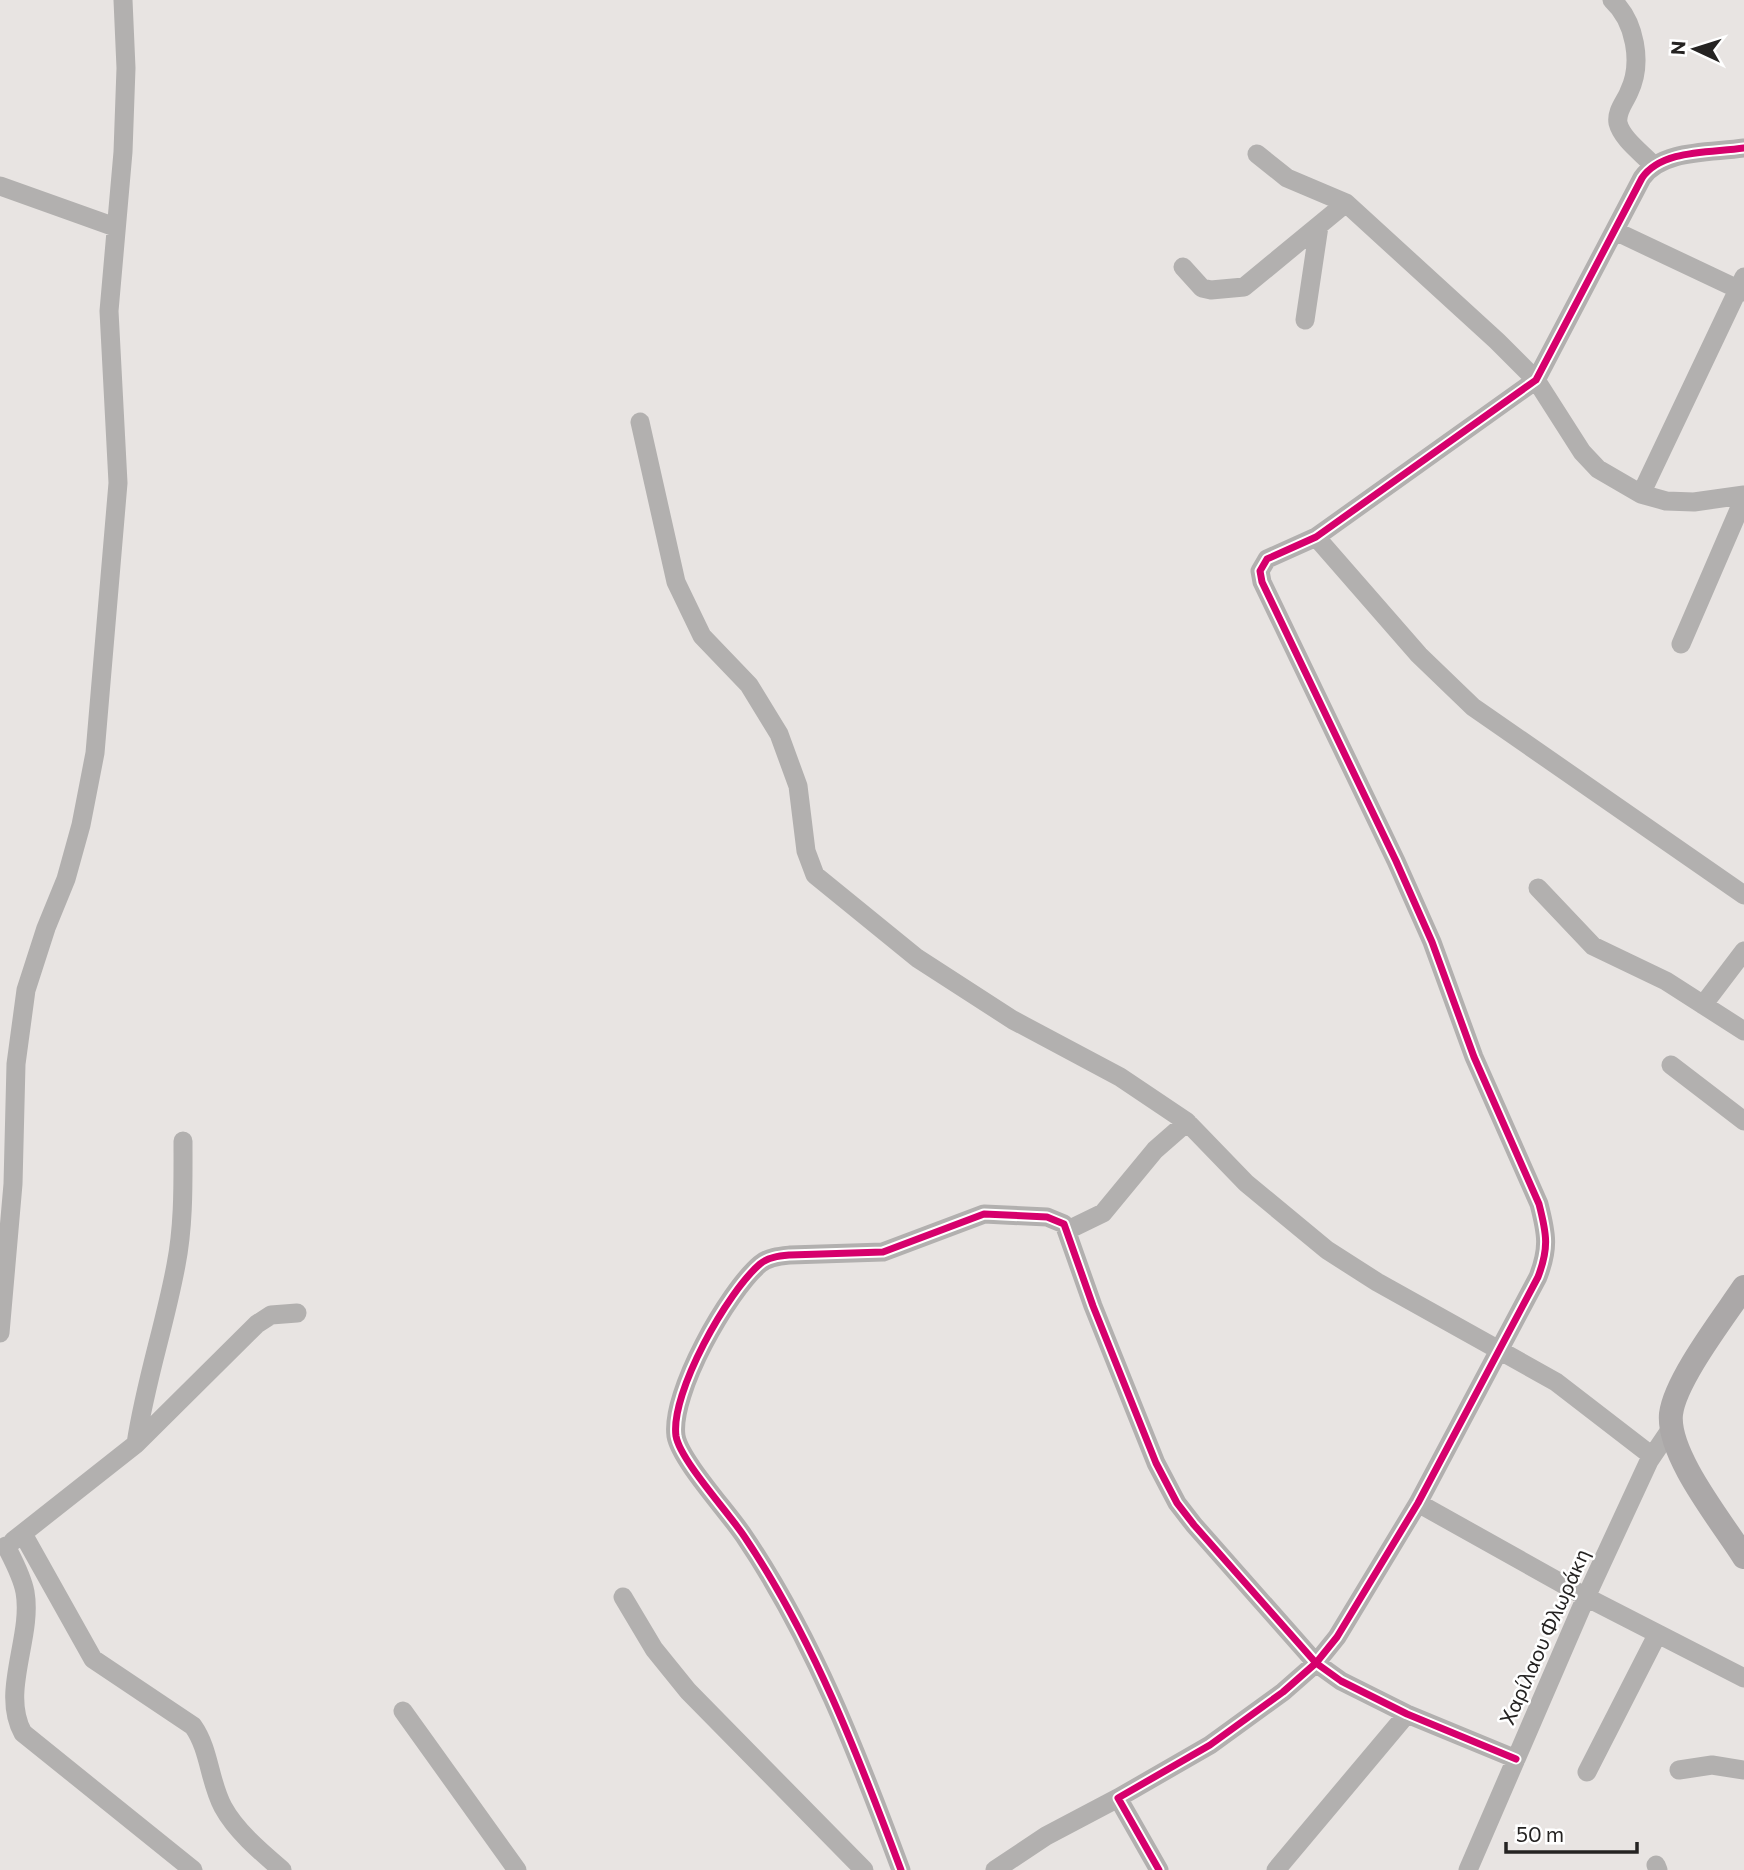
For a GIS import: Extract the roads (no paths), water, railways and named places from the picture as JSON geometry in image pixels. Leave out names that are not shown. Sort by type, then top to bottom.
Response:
[{"type":"main road","points":[[1744,1287],[1684,1381],[1673,1406],[1672,1427],[1687,1467],[1744,1557]]},
{"type":"street","points":[[0,1333],[13,1185],[16,1065],[26,990],[38,950],[66,879],[81,825],[95,753],[118,483],[109,311],[126,80],[124,0]]},
{"type":"street","points":[[1612,0],[1630,24],[1635,52],[1634,76],[1619,112],[1618,122],[1629,140],[1653,165]]},
{"type":"street","points":[[995,1870],[1046,1836],[1210,1745],[1283,1692],[1316,1663],[1336,1637],[1418,1503],[1538,1278],[1547,1252],[1546,1230],[1539,1204],[1474,1057],[1432,942],[1262,582],[1260,571],[1267,559],[1316,537],[1536,380],[1642,178],[1653,165],[1667,159],[1744,148]]},
{"type":"street","points":[[1257,155],[1287,178],[1346,203],[1536,380],[1588,459],[1641,494],[1684,502],[1744,497],[1681,644]]},
{"type":"street","points":[[0,186],[116,227]]},
{"type":"street","points":[[1183,267],[1202,288],[1212,290],[1244,287],[1346,203]]},
{"type":"street","points":[[1305,320],[1319,226]]},
{"type":"street","points":[[1615,231],[1742,286],[1641,494]]},
{"type":"street","points":[[640,422],[676,582],[702,636],[749,685],[779,734],[798,786],[806,851],[815,875],[916,958],[1013,1020],[1120,1077],[1187,1122],[1246,1183],[1327,1250],[1556,1382],[1652,1456]]},
{"type":"street","points":[[1316,537],[1419,655],[1473,707],[1744,895]]},
{"type":"street","points":[[1538,888],[1593,946],[1639,967],[1744,1031]]},
{"type":"street","points":[[1703,1005],[1744,951]]},
{"type":"street","points":[[1671,1065],[1744,1121]]},
{"type":"street","points":[[1068,1230],[1103,1213],[1155,1150],[1187,1122]]},
{"type":"street","points":[[136,1444],[148,1379],[177,1262],[182,1222],[183,1141]]},
{"type":"street","points":[[901,1870],[844,1725],[808,1647],[757,1556],[680,1450],[676,1437],[678,1407],[705,1339],[750,1275],[767,1259],[790,1255],[883,1252],[984,1214],[1046,1217],[1064,1224],[1093,1306],[1156,1463],[1177,1503],[1316,1663],[1351,1688],[1516,1759]]},
{"type":"street","points":[[192,1870],[23,1733],[17,1723],[13,1703],[26,1603],[21,1578],[3,1547],[136,1444],[257,1324],[271,1315],[297,1313]]},
{"type":"street","name":"Χαρίλαου Φλωράκη","points":[[1468,1870],[1586,1597],[1652,1456],[1672,1427]]},
{"type":"street","points":[[1418,1503],[1586,1597],[1744,1678]]},
{"type":"street","points":[[23,1534],[93,1659],[193,1726],[202,1738],[223,1806],[242,1833],[282,1870]]},
{"type":"street","points":[[623,1597],[633,1608],[644,1634],[688,1691],[864,1870]]},
{"type":"street","points":[[1587,1772],[1657,1635]]},
{"type":"street","points":[[403,1711],[517,1870]]},
{"type":"street","points":[[1276,1870],[1407,1714]]},
{"type":"street","points":[[1679,1770],[1712,1765],[1744,1770]]},
{"type":"street","points":[[1118,1798],[1159,1870]]}]
